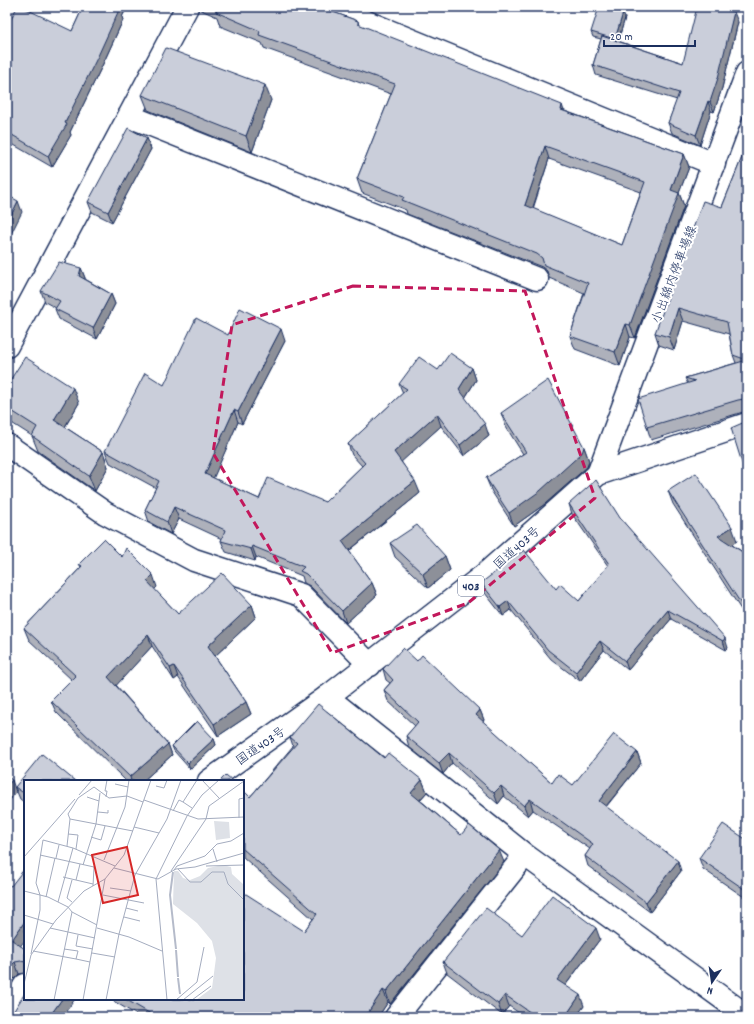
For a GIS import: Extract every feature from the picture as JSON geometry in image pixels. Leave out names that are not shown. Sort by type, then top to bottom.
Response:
[{"type":"main road","points":[[7,346],[187,7]]},
{"type":"main road","points":[[330,7],[714,164]]},
{"type":"main road","name":"小出綿内停車場線","points":[[598,474],[747,72]]},
{"type":"main road","points":[[130,116],[537,279]]},
{"type":"main road","name":"国道403号","points":[[210,780],[327,698],[484,576],[598,474],[747,424]]},
{"type":"main road","points":[[7,445],[105,513],[194,560],[301,595],[370,665]]},
{"type":"main road","points":[[327,698],[525,855],[747,1016]]},
{"type":"main road","points":[[396,1017],[525,855]]},
{"type":"main road","points":[[7,1013],[24,987]]},
{"type":"highlighted area","points":[[353,286],[525,291],[595,498],[468,603],[332,653],[213,453],[232,325]]},
{"type":"building","points":[[17,7],[22,7],[72,31],[83,7],[118,7],[117,8],[119,10],[65,123],[67,124],[48,156],[7,132],[7,27]]},
{"type":"building","points":[[218,7],[319,7],[358,21],[358,24],[562,105],[561,110],[684,154],[671,190],[679,193],[630,325],[626,324],[615,352],[570,336],[588,283],[544,265],[542,258],[537,254],[402,200],[404,197],[357,179],[395,84],[259,35],[260,31],[216,12]],"holes":[[[545,146],[645,182],[622,245],[525,205]]]},
{"type":"building","points":[[599,7],[606,7],[623,13],[615,39],[591,32]]},
{"type":"building","points":[[697,7],[712,7],[734,12],[718,78],[696,135],[668,123],[679,93],[593,65],[602,36],[683,63]]},
{"type":"building","points":[[166,48],[265,85],[246,136],[142,95]]},
{"type":"building","points":[[128,128],[147,138],[108,212],[88,202]]},
{"type":"building","points":[[747,145],[747,360],[733,355],[727,322],[678,308],[669,337],[655,333],[703,201],[722,207]]},
{"type":"building","points":[[7,195],[18,201],[7,224]]},
{"type":"building","points":[[59,262],[81,268],[79,276],[111,294],[93,328],[55,309],[60,301],[41,291]]},
{"type":"building","points":[[240,308],[281,329],[238,412],[234,410],[205,474],[259,499],[268,478],[325,502],[365,463],[348,444],[407,389],[399,384],[419,357],[438,370],[450,353],[472,368],[459,389],[485,424],[460,445],[437,414],[394,452],[415,481],[342,541],[372,583],[342,611],[306,574],[300,571],[304,567],[252,546],[251,549],[221,541],[225,530],[174,507],[167,522],[145,510],[159,481],[105,451],[145,373],[164,385],[196,318],[228,335]]},
{"type":"building","points":[[25,357],[73,388],[54,420],[103,452],[89,476],[32,436],[37,427],[7,408],[7,385]]},
{"type":"building","points":[[747,360],[747,400],[738,400],[647,427],[638,399],[695,381],[685,378]]},
{"type":"building","points":[[548,380],[584,447],[582,453],[540,491],[509,513],[486,478],[526,452],[501,413]]},
{"type":"building","points":[[747,421],[747,479],[731,428]]},
{"type":"building","points":[[696,473],[732,527],[718,536],[747,555],[747,613],[668,491]]},
{"type":"building","points":[[596,480],[620,518],[725,638],[723,641],[668,610],[625,661],[600,641],[576,672],[548,650],[508,601],[500,607],[481,583],[524,550],[556,589],[560,584],[579,601],[609,564],[569,504]]},
{"type":"building","points":[[417,525],[445,556],[423,574],[390,543]]},
{"type":"building","points":[[104,539],[122,557],[126,548],[153,575],[147,581],[178,614],[222,573],[252,605],[208,646],[246,702],[214,724],[174,666],[170,668],[148,635],[108,677],[168,744],[130,777],[51,701],[76,676],[24,628],[82,566],[79,564]]},
{"type":"building","points":[[403,648],[417,661],[422,655],[480,710],[476,715],[552,783],[558,774],[573,785],[614,734],[637,752],[599,801],[678,861],[646,902],[585,856],[593,844],[530,799],[524,806],[501,786],[494,793],[449,753],[439,763],[406,736],[418,722],[384,690],[393,680],[383,669]]},
{"type":"building","points":[[318,704],[384,758],[388,753],[422,780],[411,793],[461,835],[469,825],[499,850],[386,992],[383,990],[365,1017],[156,1017],[127,1000],[244,1000],[244,893],[304,931],[317,914],[244,850],[244,791],[250,797],[297,743],[290,737]]},
{"type":"building","points":[[197,721],[214,739],[188,763],[172,746]]},
{"type":"building","points":[[42,754],[74,780],[24,780],[24,793],[15,787]]},
{"type":"building","points":[[226,775],[232,780],[221,780]]},
{"type":"building","points":[[7,776],[12,780],[7,786]]},
{"type":"building","points":[[723,824],[747,840],[747,891],[699,858]]},
{"type":"building","points":[[24,869],[24,922],[12,940],[24,948],[24,962],[15,962],[10,967],[7,965],[7,884],[11,886]]},
{"type":"building","points":[[552,895],[596,928],[557,980],[580,995],[565,1017],[537,1017],[505,995],[498,1004],[443,962],[486,908],[522,935]]},
{"type":"building","points":[[24,995],[24,1000],[61,1000],[49,1017],[10,1017]]}]
